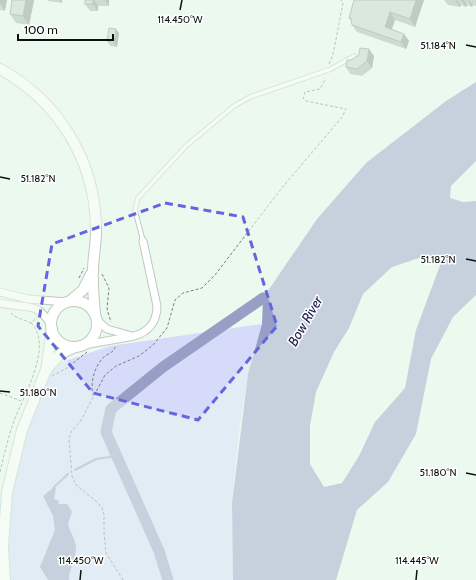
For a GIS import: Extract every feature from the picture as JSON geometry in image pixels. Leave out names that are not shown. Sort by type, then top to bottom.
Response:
[{"type":"main road","points":[[0,69],[30,88],[46,103],[73,138],[82,157],[93,195],[96,213],[97,272],[94,335],[83,347],[60,354],[46,370]]},
{"type":"main road","points":[[5,580],[3,547],[7,492],[20,436],[46,370],[51,327],[55,311],[83,290],[97,272]]},
{"type":"main road","points":[[68,302],[84,303],[96,317]]},
{"type":"main road","points":[[51,327],[60,342],[83,347]]},
{"type":"street","points":[[83,347],[141,334],[151,326],[157,310],[143,241]]},
{"type":"street","points":[[0,292],[28,299],[68,302]]},
{"type":"street","points":[[0,302],[17,307],[34,307],[45,315],[51,327]]},
{"type":"street","points":[[96,317],[107,329],[134,336]]},
{"type":"lane","points":[[143,241],[135,210],[138,198],[186,146],[234,106],[250,97],[322,71],[354,56]]},
{"type":"path","points":[[123,580],[106,553],[104,514],[102,508],[76,485],[72,476],[68,440],[71,432],[80,422],[105,375],[123,362],[139,356],[153,345],[167,328],[175,300],[183,293],[202,288],[215,275],[281,189],[342,117],[346,109],[306,101],[303,98],[305,92],[317,90],[323,86],[325,78],[321,68],[328,65],[334,55],[343,2],[341,0]]},
{"type":"path","points":[[78,282],[82,270]]},
{"type":"path","points":[[97,272],[108,288],[107,314],[110,325]]},
{"type":"path","points":[[32,323],[40,314]]},
{"type":"path","points":[[0,472],[10,433],[35,369],[40,349],[39,332],[32,323],[14,316]]},
{"type":"path","points":[[93,397],[91,383],[101,360],[115,349],[115,345],[111,345]]},
{"type":"path","points":[[42,382],[72,364],[85,352],[83,347]]},
{"type":"path","points":[[67,360],[72,364]]},
{"type":"path","points":[[0,393],[22,402]]},
{"type":"highlighted area","points":[[165,203],[243,217],[277,326],[198,420],[93,393],[38,326],[52,244]]},
{"type":"shaded area","points":[[262,324],[248,374],[239,432],[232,500],[233,580],[5,580],[11,469],[51,366],[110,346]]},
{"type":"water","name":"Bow River","points":[[476,82],[476,161],[451,186],[450,198],[463,202],[476,201],[476,295],[453,317],[431,359],[416,434],[388,482],[357,510],[336,580],[233,580],[232,503],[248,374],[262,324],[263,298],[317,219],[366,163],[446,101]],"holes":[[[428,255],[442,260],[416,330],[405,388],[375,422],[359,456],[342,483],[324,487],[310,464],[310,426],[316,392],[334,352],[349,328],[363,294],[392,267]]]},
{"type":"water","points":[[54,487],[56,488],[54,499],[58,500],[59,504],[67,504],[72,512],[68,524],[76,549],[69,580],[48,580],[40,567],[55,530],[53,516],[43,496]]},
{"type":"building","points":[[12,0],[26,0],[23,16],[10,14]]},
{"type":"building","points":[[85,0],[93,0],[93,4],[85,4]]},
{"type":"building","points":[[354,0],[416,0],[410,19],[390,12],[385,27],[404,34],[401,42],[352,25],[351,18],[349,18]]},
{"type":"building","points":[[109,28],[116,29],[114,43],[107,41]]},
{"type":"building","points":[[360,48],[369,49],[367,61],[357,69],[346,67],[347,60],[351,60],[359,55]]},
{"type":"waterway","points":[[168,580],[159,551],[106,432],[111,409],[163,367],[263,298]]},
{"type":"waterway","points":[[75,470],[96,459],[117,456]]},
{"type":"waterway","points":[[54,487],[68,474]]}]
